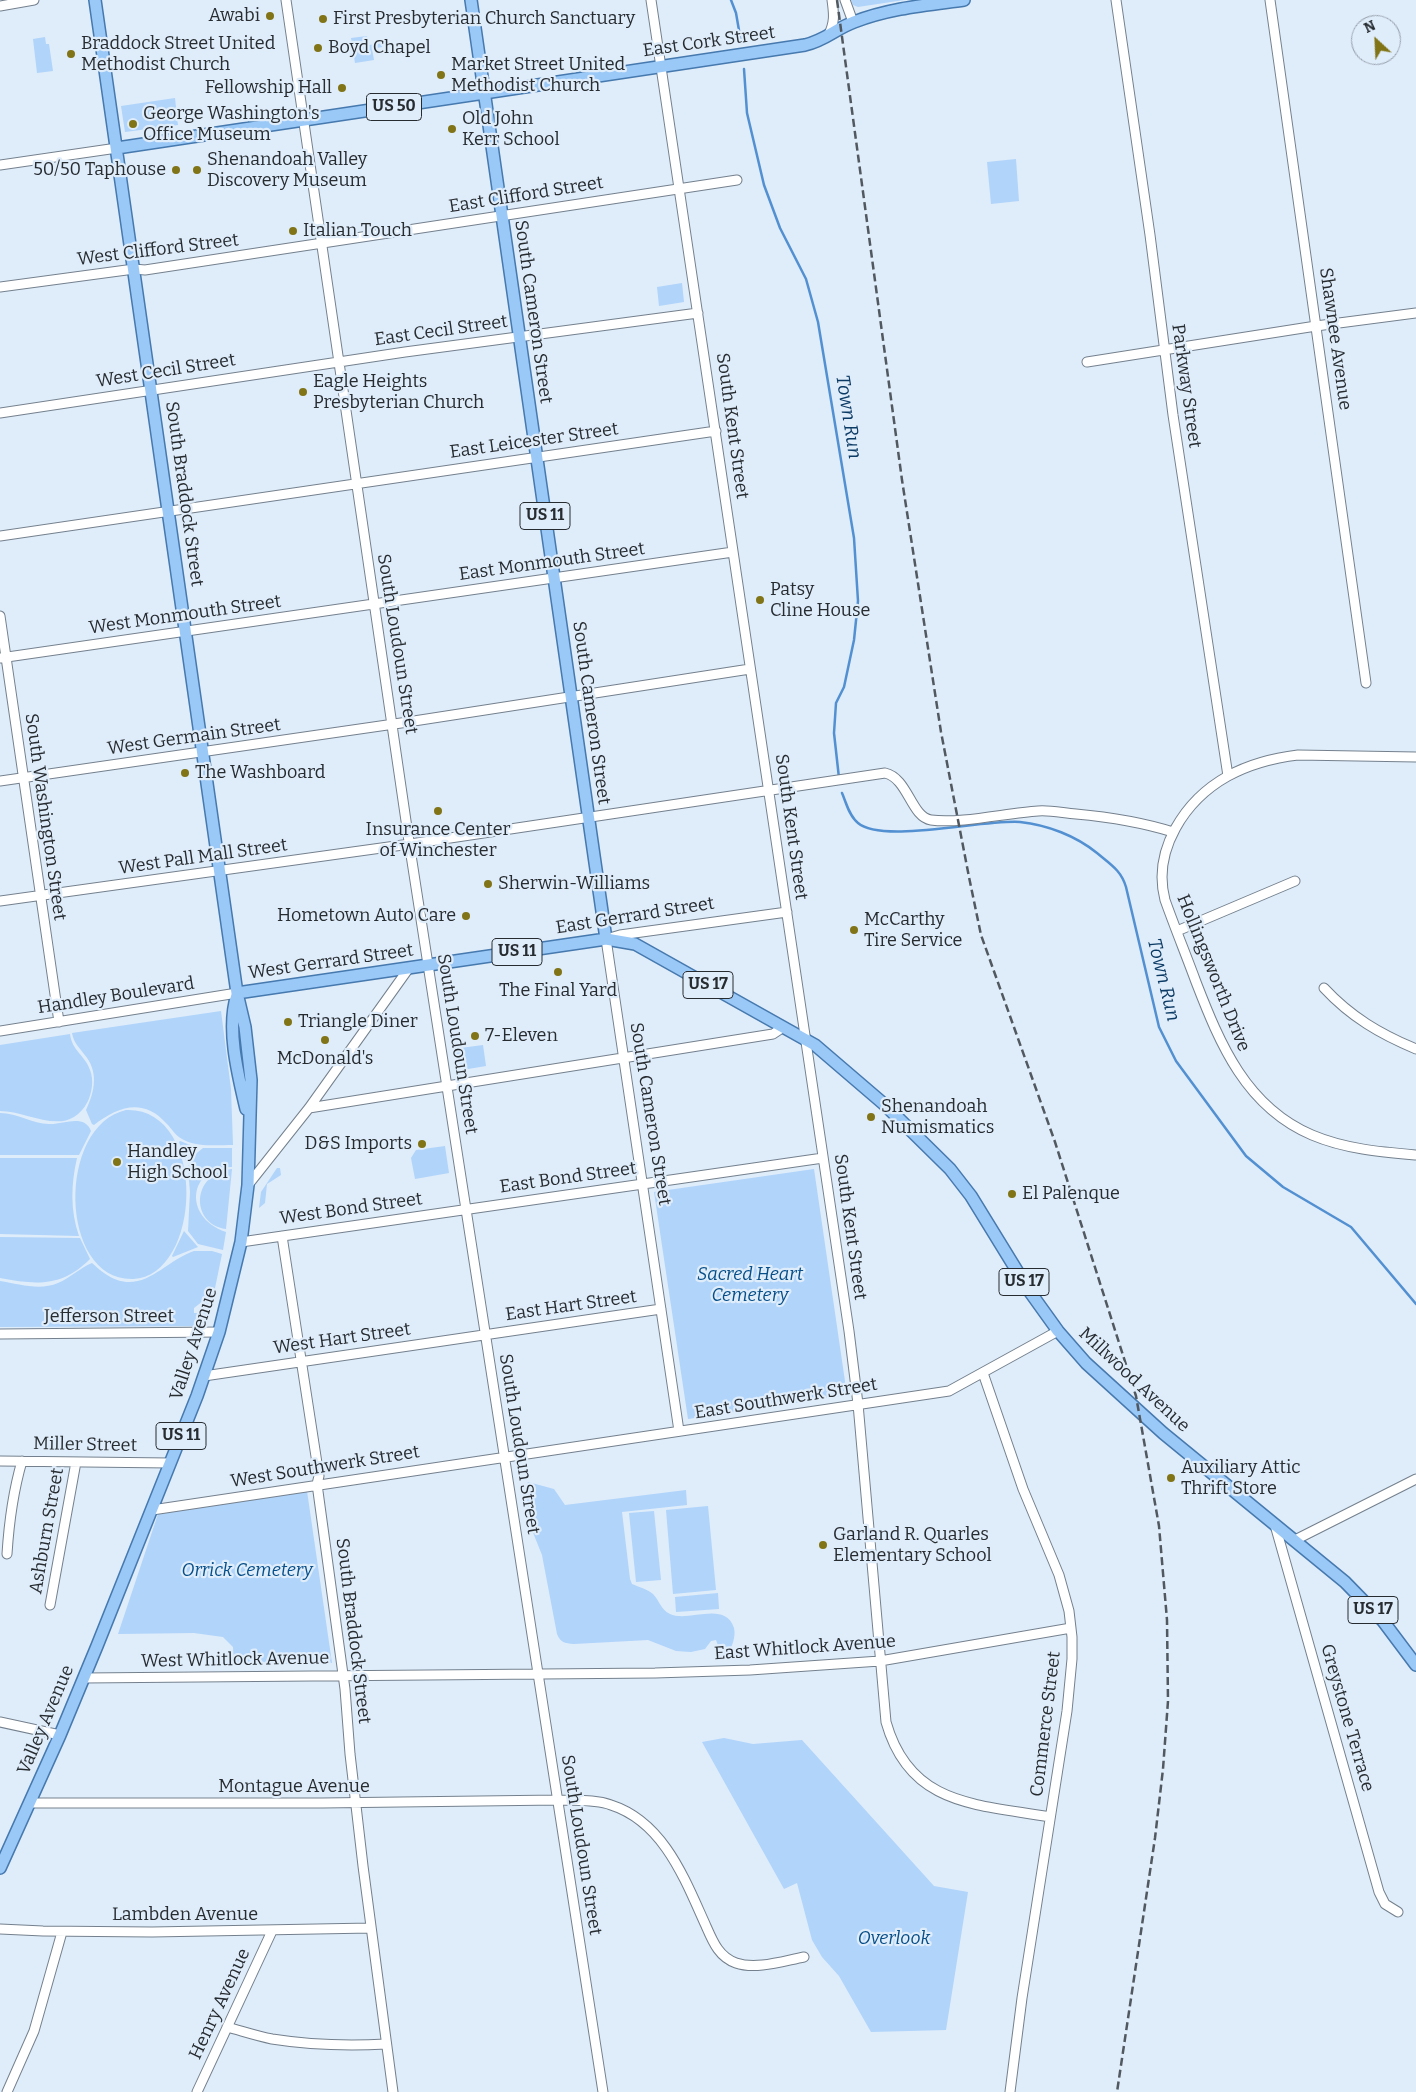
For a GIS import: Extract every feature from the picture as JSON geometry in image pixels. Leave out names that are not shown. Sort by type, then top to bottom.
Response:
[{"type":"main road","name":"South Braddock Street","points":[[95,0],[220,870],[249,1057],[251,1080],[248,1185]]},
{"type":"main road","name":"South Cameron Street","points":[[471,0],[606,939]]},
{"type":"main road","name":"East Cork Street","points":[[304,120],[806,45],[827,38],[841,27],[853,22],[890,11],[964,0]]},
{"type":"main road","name":"US 50","points":[[116,148],[304,120]]},
{"type":"main road","name":"East Gerrard Street","points":[[429,965],[606,939]]},
{"type":"main road","name":"Millwood Avenue","points":[[606,939],[635,944],[815,1045],[885,1105],[950,1169],[976,1203],[1030,1292],[1058,1331],[1086,1363],[1122,1398],[1295,1540],[1361,1598],[1383,1621],[1416,1665]]},
{"type":"main road","name":"West Gerrard Street","points":[[238,993],[429,965]]},
{"type":"main road","name":"Valley Avenue","points":[[0,1868],[84,1678],[204,1376],[219,1332],[241,1242],[248,1185]]},
{"type":"street","points":[[0,6],[34,0]]},
{"type":"street","name":"South Loudoun Street","points":[[286,0],[320,244],[410,844],[603,2092]]},
{"type":"street","name":"South Kent Street","points":[[651,0],[750,669],[770,790],[858,1404],[884,1711],[890,1737],[901,1758],[921,1780],[933,1789],[961,1801],[1050,1817]]},
{"type":"street","points":[[827,38],[833,26],[832,0]]},
{"type":"street","points":[[845,0],[853,22]]},
{"type":"street","name":"Parkway Street","points":[[1116,0],[1164,350],[1228,776]]},
{"type":"street","name":"Shawnee Avenue","points":[[1270,0],[1366,683]]},
{"type":"street","points":[[0,165],[116,148]]},
{"type":"street","name":"East Clifford Street","points":[[320,244],[737,180]]},
{"type":"street","name":"West Clifford Street","points":[[0,287],[134,269],[145,270],[320,244]]},
{"type":"street","name":"East Cecil Street","points":[[338,362],[698,313]]},
{"type":"street","points":[[1086,362],[1316,326],[1416,313]]},
{"type":"street","name":"West Cecil Street","points":[[0,413],[338,362]]},
{"type":"street","name":"East Leicester Street","points":[[0,536],[716,431]]},
{"type":"street","name":"East Monmouth Street","points":[[374,605],[733,552]]},
{"type":"street","name":"West Monmouth Street","points":[[3,658],[374,605]]},
{"type":"street","name":"South Washington Street","points":[[0,616],[3,658],[23,778],[59,1022]]},
{"type":"street","name":"West Germain Street","points":[[0,781],[392,724],[750,669]]},
{"type":"street","name":"Hollingsworth Drive","points":[[1416,757],[1298,755],[1262,762],[1228,776],[1207,791],[1194,804],[1173,832],[1164,856],[1162,877],[1166,900],[1219,1040],[1241,1076],[1269,1106],[1300,1128],[1330,1141],[1379,1152],[1416,1155]]},
{"type":"street","name":"West Pall Mall Street","points":[[0,902],[410,844],[885,773],[897,778],[921,814],[928,819],[957,820],[1040,810],[1109,818],[1173,832]]},
{"type":"street","points":[[1177,931],[1295,881]]},
{"type":"street","name":"East Gerrard Street","points":[[606,939],[620,935],[787,912]]},
{"type":"street","name":"South Cameron Street","points":[[606,939],[679,1431]]},
{"type":"street","points":[[248,1185],[309,1108],[408,968]]},
{"type":"street","points":[[1324,988],[1338,1004],[1363,1022],[1388,1037],[1416,1049]]},
{"type":"street","name":"Handley Boulevard","points":[[0,1030],[238,993]]},
{"type":"street","points":[[309,1108],[773,1034],[782,1028]]},
{"type":"street","name":"East Bond Street","points":[[466,1209],[823,1158]]},
{"type":"street","name":"West Bond Street","points":[[241,1242],[466,1209]]},
{"type":"street","name":"South Braddock Street","points":[[282,1236],[319,1476],[317,1484],[343,1675],[356,1803],[393,2092]]},
{"type":"street","name":"East Hart Street","points":[[485,1335],[661,1309]]},
{"type":"street","name":"East Southwerk Street","points":[[504,1456],[949,1391],[1058,1331]]},
{"type":"street","name":"Jefferson Street","points":[[0,1334],[219,1332]]},
{"type":"street","name":"West Hart Street","points":[[204,1376],[485,1335]]},
{"type":"street","name":"Commerce Street","points":[[983,1373],[1023,1489],[1059,1575],[1072,1628],[1072,1659],[1067,1711],[1019,2014],[1010,2092]]},
{"type":"street","name":"West Southwerk Street","points":[[152,1510],[504,1456]]},
{"type":"street","name":"Miller Street","points":[[0,1461],[170,1463]]},
{"type":"street","points":[[7,1554],[9,1527],[22,1461]]},
{"type":"street","name":"Ashburn Street","points":[[50,1605],[76,1462]]},
{"type":"street","points":[[1295,1540],[1416,1479]]},
{"type":"street","name":"Greystone Terrace","points":[[1275,1525],[1379,1892],[1385,1904],[1398,1912]]},
{"type":"street","name":"East Whitlock Avenue","points":[[538,1673],[646,1673],[880,1661],[1072,1628]]},
{"type":"street","name":"West Whitlock Avenue","points":[[84,1678],[538,1673]]},
{"type":"street","points":[[0,1722],[60,1735]]},
{"type":"street","name":"Montague Avenue","points":[[30,1803],[356,1803],[558,1800],[610,1804],[634,1816],[649,1829],[674,1859],[716,1948],[728,1959],[744,1966],[804,1957]]},
{"type":"street","name":"Lambden Avenue","points":[[0,1929],[62,1932],[272,1931],[371,1928]]},
{"type":"street","name":"Henry Avenue","points":[[197,2092],[272,1931]]},
{"type":"street","points":[[7,2092],[34,2031],[62,1932]]},
{"type":"street","points":[[227,2027],[271,2039],[310,2044],[350,2046],[386,2044]]},
{"type":"green space","points":[[851,0],[904,0],[858,7],[853,5]]},
{"type":"green space","points":[[367,36],[369,45],[381,43],[382,47],[372,49],[374,60],[355,63],[351,38]]},
{"type":"green space","points":[[45,37],[46,44],[49,44],[53,71],[37,73],[33,39]]},
{"type":"green space","points":[[175,98],[178,125],[125,132],[121,106]]},
{"type":"green space","points":[[1016,159],[1019,201],[991,204],[987,162]]},
{"type":"green space","points":[[682,283],[684,302],[659,306],[657,287]]},
{"type":"green space","points":[[221,1011],[231,1089],[233,1145],[203,1145],[186,1141],[177,1135],[157,1115],[139,1107],[112,1113],[94,1125],[92,1124],[86,1110],[92,1096],[94,1074],[89,1061],[76,1044],[72,1033]]},
{"type":"green space","points":[[70,1034],[73,1045],[88,1065],[92,1078],[88,1101],[80,1113],[70,1119],[48,1121],[0,1111],[0,1045]]},
{"type":"green space","points":[[483,1045],[486,1066],[456,1071],[453,1049]]},
{"type":"green space","points":[[126,1110],[153,1116],[172,1135],[183,1161],[187,1192],[183,1223],[173,1251],[156,1271],[133,1279],[109,1273],[91,1256],[80,1231],[76,1201],[78,1171],[87,1143],[103,1122]]},
{"type":"green space","points":[[0,1113],[7,1113],[43,1124],[78,1121],[83,1122],[91,1131],[79,1155],[0,1155]]},
{"type":"green space","points":[[179,1142],[198,1148],[186,1161]]},
{"type":"green space","points":[[445,1146],[449,1173],[415,1179],[411,1158],[416,1150]]},
{"type":"green space","points":[[203,1148],[232,1148],[232,1167],[218,1169],[207,1174],[200,1183],[196,1193],[197,1204],[202,1215],[212,1225],[226,1232],[223,1250],[198,1244],[188,1231],[190,1192],[188,1167],[192,1157]]},
{"type":"green space","points":[[0,1158],[77,1158],[72,1197],[79,1236],[0,1234]]},
{"type":"green space","points":[[277,1168],[280,1168],[281,1175],[267,1184],[265,1203],[259,1208],[261,1192]]},
{"type":"green space","points":[[232,1169],[226,1229],[214,1225],[206,1218],[201,1209],[200,1199],[203,1188],[209,1179],[218,1173]]},
{"type":"green space","name":"Sacred Heart Cemetery","points":[[814,1169],[847,1395],[688,1419],[654,1192]]},
{"type":"green space","points":[[184,1231],[198,1247],[173,1257],[172,1256]]},
{"type":"green space","points":[[0,1237],[80,1238],[90,1259],[69,1275],[48,1282],[26,1282],[0,1278]]},
{"type":"green space","points":[[194,1251],[212,1251],[222,1254],[208,1322],[204,1326],[0,1327],[0,1281],[29,1286],[51,1285],[62,1281],[92,1263],[102,1272],[117,1280],[129,1282],[151,1276],[182,1256]],"holes":[[[203,1301],[206,1304],[200,1313],[194,1313],[194,1308]]]},
{"type":"green space","points":[[528,1482],[554,1489],[565,1505],[686,1490],[687,1505],[622,1512],[630,1579],[632,1584],[646,1589],[653,1594],[664,1610],[670,1614],[678,1616],[723,1615],[734,1628],[732,1645],[728,1654],[721,1654],[716,1640],[711,1641],[705,1649],[691,1652],[676,1651],[648,1640],[574,1644],[562,1641],[557,1634],[542,1555],[532,1530],[525,1488]]},
{"type":"green space","name":"Orrick Cemetery","points":[[307,1491],[332,1663],[234,1665],[233,1647],[223,1637],[194,1633],[118,1634],[158,1514]]},
{"type":"green space","points":[[708,1506],[716,1590],[673,1594],[666,1510]]},
{"type":"green space","points":[[654,1511],[661,1580],[636,1582],[629,1513]]},
{"type":"green space","points":[[718,1593],[719,1609],[676,1612],[675,1597]]},
{"type":"green space","name":"Overlook","points":[[724,1738],[753,1744],[802,1740],[934,1886],[968,1892],[946,2030],[871,2032],[839,1976],[822,1957],[812,1940],[797,1883],[784,1889],[702,1742]]},
{"type":"waterway","name":"Town Run","points":[[731,0],[736,13],[741,42]]},
{"type":"waterway","name":"Town Run","points":[[744,69],[747,113],[764,185],[780,228],[806,279],[818,322],[854,538],[858,601],[854,640],[844,687],[836,703],[834,733],[839,778]]},
{"type":"waterway","name":"Town Run","points":[[842,793],[855,820],[870,829],[911,831],[1004,822],[1030,823],[1080,841],[1111,864],[1121,876],[1126,887],[1159,1027],[1176,1061],[1246,1156],[1283,1187],[1351,1227],[1416,1304]]},
{"type":"railway","points":[[837,0],[902,480],[941,732],[981,935],[1055,1142],[1136,1396],[1159,1526],[1167,1620],[1168,1701],[1163,1769],[1155,1838],[1117,2092]]},
{"type":"place","name":"Awabi","points":[[270,16]]},
{"type":"place","name":"First Presbyterian Church Sanctuary","points":[[323,19]]},
{"type":"place","name":"Boyd Chapel","points":[[318,48]]},
{"type":"place","name":"Braddock Street United Methodist Church","points":[[71,54]]},
{"type":"place","name":"Market Street United Methodist Church","points":[[441,75]]},
{"type":"place","name":"Fellowship Hall","points":[[342,88]]},
{"type":"place","name":"George Washington's Office Museum","points":[[133,124]]},
{"type":"place","name":"Old John Kerr School","points":[[452,129]]},
{"type":"place","name":"50/50 Taphouse","points":[[176,170]]},
{"type":"place","name":"Shenandoah Valley Discovery Museum","points":[[197,170]]},
{"type":"place","name":"Italian Touch","points":[[293,231]]},
{"type":"place","name":"Eagle Heights Presbyterian Church","points":[[303,392]]},
{"type":"place","name":"Patsy Cline House","points":[[760,600]]},
{"type":"place","name":"The Washboard","points":[[185,773]]},
{"type":"place","name":"Insurance Center of Winchester","points":[[438,811]]},
{"type":"place","name":"Sherwin-Williams","points":[[488,884]]},
{"type":"place","name":"Hometown Auto Care","points":[[466,916]]},
{"type":"place","name":"McCarthy Tire Service","points":[[854,930]]},
{"type":"place","name":"The Final Yard","points":[[558,972]]},
{"type":"place","name":"Triangle Diner","points":[[288,1022]]},
{"type":"place","name":"7-Eleven","points":[[475,1036]]},
{"type":"place","name":"McDonald's","points":[[325,1040]]},
{"type":"place","name":"Shenandoah Numismatics","points":[[871,1117]]},
{"type":"place","name":"D&S Imports","points":[[422,1144]]},
{"type":"place","name":"Handley High School","points":[[117,1162]]},
{"type":"place","name":"El Palenque","points":[[1012,1194]]},
{"type":"place","name":"Auxiliary Attic Thrift Store","points":[[1171,1478]]},
{"type":"place","name":"Garland R. Quarles Elementary School","points":[[823,1545]]}]
